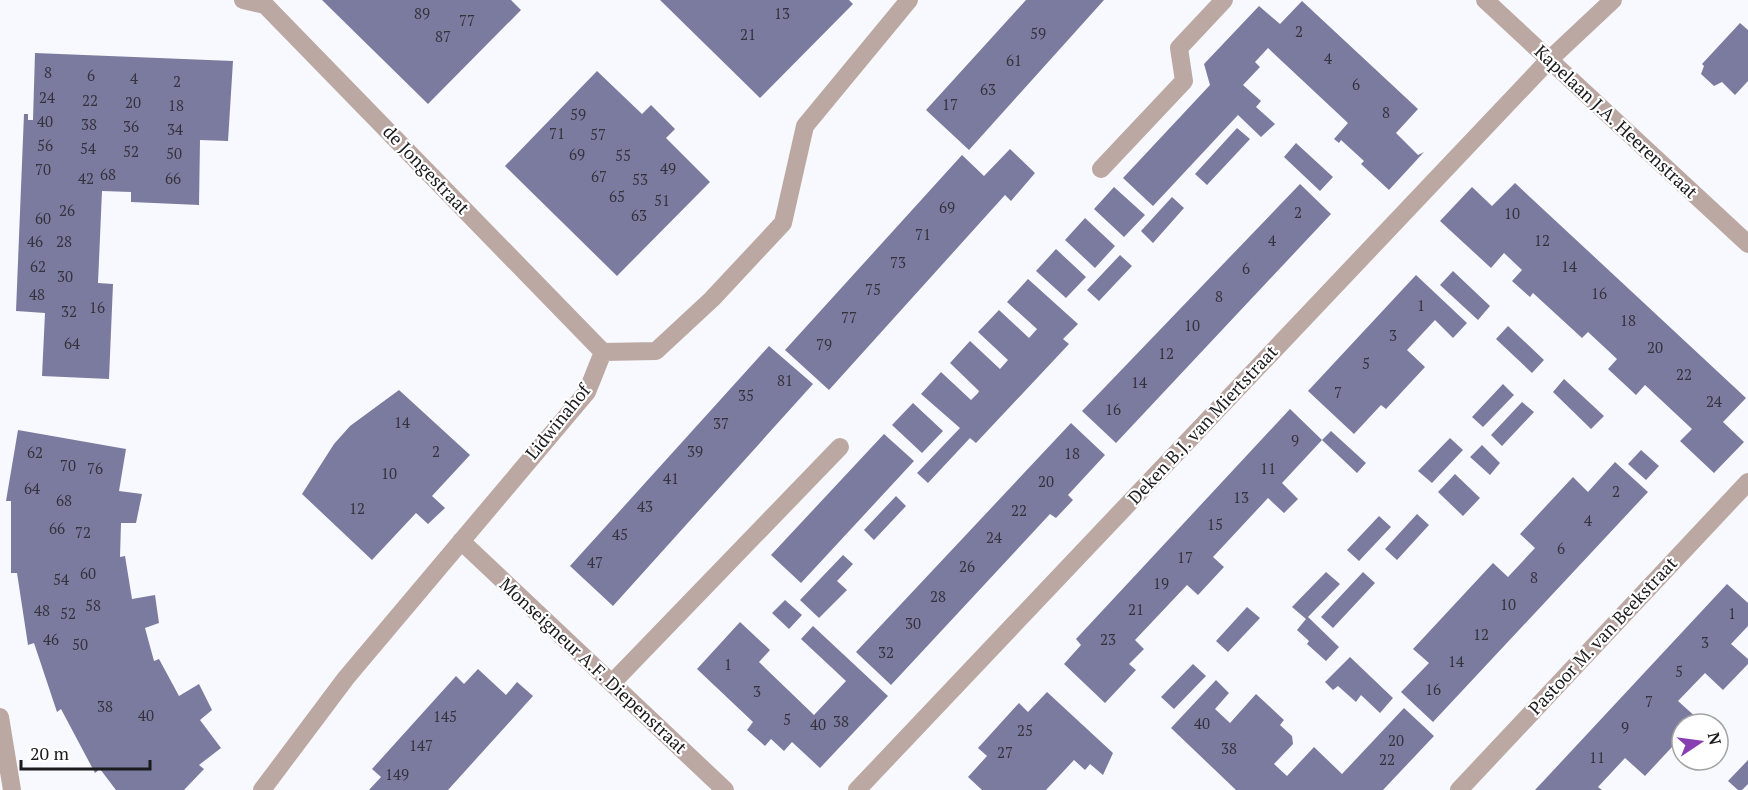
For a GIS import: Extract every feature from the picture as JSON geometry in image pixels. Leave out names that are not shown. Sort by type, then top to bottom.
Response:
[{"type":"street","name":"de Jongestraat","points":[[243,0],[265,5],[603,352]]},
{"type":"street","points":[[1101,169],[1184,81],[1179,48],[1224,0]]},
{"type":"street","name":"Kapelaan J.A. Heerenstraat","points":[[1485,0],[1748,244]]},
{"type":"street","name":"Deken B.J. van Miertstraat","points":[[857,790],[1549,60],[1613,0]]},
{"type":"street","points":[[603,352],[656,351],[712,299],[783,223],[804,126],[902,2]]},
{"type":"street","name":"Lidwinahof","points":[[262,790],[346,678],[587,392],[603,352]]},
{"type":"street","points":[[612,683],[840,447]]},
{"type":"street","name":"Pastoor M. van Beekstraat","points":[[1458,790],[1748,482]]},
{"type":"street","name":"Monseigneur A.F. Diepenstraat","points":[[461,541],[725,790]]},
{"type":"street","points":[[0,717],[12,790]]},
{"type":"building","points":[[322,0],[511,0],[521,10],[428,104]]},
{"type":"building","points":[[660,0],[849,0],[853,4],[760,98]]},
{"type":"building","points":[[1026,0],[1104,0],[969,150],[926,110]]},
{"type":"building","points":[[1302,1],[1418,109],[1396,133],[1418,155],[1424,152],[1389,190],[1361,164],[1364,161],[1341,140],[1339,143],[1334,139],[1348,123],[1268,48],[1255,62],[1260,67],[1243,85],[1261,101],[1256,107],[1275,124],[1261,137],[1238,115],[1153,206],[1123,178],[1210,85],[1204,64],[1259,6],[1280,24]]},
{"type":"building","points":[[1740,23],[1748,30],[1748,81],[1735,95],[1722,82],[1714,86],[1701,74],[1704,66],[1702,64]]},
{"type":"building","points":[[35,53],[233,61],[228,141],[200,140],[199,205],[131,202],[131,192],[102,191],[98,283],[113,284],[109,379],[42,376],[45,313],[16,311],[24,114],[28,114],[28,120],[33,120]]},
{"type":"building","points":[[597,71],[642,114],[651,105],[675,129],[666,138],[710,182],[617,276],[505,166]]},
{"type":"building","points":[[1237,128],[1250,139],[1207,185],[1195,174]]},
{"type":"building","points":[[1296,143],[1333,177],[1320,191],[1284,157]]},
{"type":"building","points":[[1010,149],[1035,173],[1011,201],[1005,195],[829,390],[785,350],[962,155],[984,176]]},
{"type":"building","points":[[1515,183],[1746,398],[1723,422],[1744,442],[1714,473],[1680,441],[1692,429],[1645,385],[1636,395],[1608,369],[1617,359],[1588,332],[1582,338],[1533,293],[1530,297],[1512,281],[1522,270],[1504,253],[1491,268],[1440,221],[1472,187],[1492,206]]},
{"type":"building","points":[[1300,184],[1331,214],[1116,443],[1082,411]]},
{"type":"building","points":[[1114,187],[1145,215],[1124,237],[1094,209]]},
{"type":"building","points":[[1172,197],[1184,208],[1153,243],[1141,231]]},
{"type":"building","points":[[1085,218],[1115,246],[1095,268],[1065,240]]},
{"type":"building","points":[[1056,249],[1086,277],[1066,298],[1036,271]]},
{"type":"building","points":[[1120,255],[1132,266],[1099,301],[1087,290]]},
{"type":"building","points":[[1453,271],[1490,306],[1478,320],[1440,285]]},
{"type":"building","points":[[1416,275],[1467,323],[1453,338],[1435,320],[1407,350],[1425,367],[1386,409],[1381,405],[1354,434],[1308,391]]},
{"type":"building","points":[[1028,279],[1078,324],[1063,339],[1069,344],[976,443],[970,438],[928,483],[917,473],[960,428],[921,394],[941,372],[971,400],[978,393],[979,391],[950,363],[970,341],[1000,369],[1008,360],[978,332],[999,310],[1029,338],[1037,329],[1007,302]]},
{"type":"building","points":[[1508,326],[1544,360],[1532,373],[1496,339]]},
{"type":"building","points":[[769,346],[813,384],[613,606],[570,566]]},
{"type":"building","points":[[1564,379],[1604,416],[1591,429],[1553,392]]},
{"type":"building","points":[[1503,384],[1514,395],[1483,427],[1472,417]]},
{"type":"building","points":[[399,390],[470,455],[432,496],[445,508],[428,524],[416,513],[372,560],[302,494],[334,444],[350,426]]},
{"type":"building","points":[[1522,402],[1534,412],[1502,446],[1491,435]]},
{"type":"building","points":[[913,403],[943,431],[922,453],[892,425]]},
{"type":"building","points":[[1290,409],[1322,440],[1282,483],[1298,499],[1284,513],[1268,498],[1213,557],[1224,567],[1198,595],[1187,585],[1135,640],[1144,649],[1129,664],[1136,670],[1105,703],[1064,664],[1081,645],[1076,639]]},
{"type":"building","points":[[1071,423],[1105,455],[1068,495],[1073,500],[1056,518],[1050,514],[891,685],[856,652]]},
{"type":"building","points":[[18,430],[126,449],[119,491],[142,494],[136,523],[121,523],[120,557],[125,556],[132,599],[155,595],[159,623],[145,628],[154,661],[159,659],[179,696],[199,684],[212,710],[200,720],[221,748],[199,765],[204,769],[184,790],[116,790],[100,769],[95,773],[61,709],[57,712],[34,643],[28,645],[17,573],[11,573],[11,501],[6,501]]},
{"type":"building","points":[[1331,431],[1366,463],[1357,473],[1322,440]]},
{"type":"building","points":[[884,434],[914,461],[801,583],[771,555]]},
{"type":"building","points":[[1450,438],[1463,450],[1432,483],[1418,471]]},
{"type":"building","points":[[1482,445],[1500,463],[1490,475],[1470,457]]},
{"type":"building","points":[[1641,450],[1659,466],[1646,480],[1628,464]]},
{"type":"building","points":[[1615,462],[1648,492],[1433,722],[1401,692],[1429,663],[1413,649],[1493,563],[1508,577],[1535,548],[1520,534],[1573,477],[1588,492]]},
{"type":"building","points":[[1455,474],[1480,498],[1463,516],[1438,492]]},
{"type":"building","points":[[896,496],[906,506],[874,540],[864,530]]},
{"type":"building","points":[[1417,514],[1429,525],[1397,560],[1385,549]]},
{"type":"building","points":[[1379,516],[1391,527],[1359,561],[1347,550]]},
{"type":"building","points":[[843,555],[853,564],[837,581],[847,590],[819,618],[800,600]]},
{"type":"building","points":[[1326,572],[1340,584],[1308,617],[1339,647],[1326,661],[1307,644],[1309,641],[1297,630],[1306,619],[1292,607]]},
{"type":"building","points":[[1363,572],[1375,583],[1333,628],[1321,617]]},
{"type":"building","points":[[1727,584],[1748,603],[1748,626],[1731,644],[1748,659],[1748,664],[1723,690],[1705,673],[1678,701],[1690,712],[1670,712],[1670,750],[1645,776],[1625,758],[1598,787],[1602,790],[1535,790]]},
{"type":"building","points":[[785,600],[802,615],[789,629],[772,613]]},
{"type":"building","points":[[1247,607],[1260,618],[1228,652],[1216,641]]},
{"type":"building","points":[[740,622],[770,650],[759,662],[814,715],[846,681],[801,639],[813,626],[888,696],[820,768],[792,742],[784,751],[771,739],[765,746],[747,730],[753,722],[697,669]]},
{"type":"building","points":[[1350,657],[1393,698],[1380,713],[1361,695],[1356,702],[1338,686],[1333,690],[1325,682]]},
{"type":"building","points":[[1193,664],[1206,676],[1174,709],[1161,697]]},
{"type":"building","points":[[478,669],[506,695],[517,682],[533,696],[448,790],[369,790],[381,777],[372,769],[456,676],[464,684]]},
{"type":"building","points":[[1216,680],[1229,693],[1215,709],[1230,723],[1256,694],[1284,720],[1280,725],[1292,736],[1293,744],[1274,764],[1287,776],[1314,747],[1342,774],[1404,708],[1434,736],[1383,790],[1236,790],[1171,728]]},
{"type":"building","points":[[1047,692],[1113,753],[1103,775],[1090,764],[1085,770],[1074,760],[1046,790],[982,790],[968,777],[987,756],[978,748],[1019,703],[1028,712]]},
{"type":"building","points":[[1748,760],[1748,784],[1742,790],[1738,790],[1728,781]]}]
